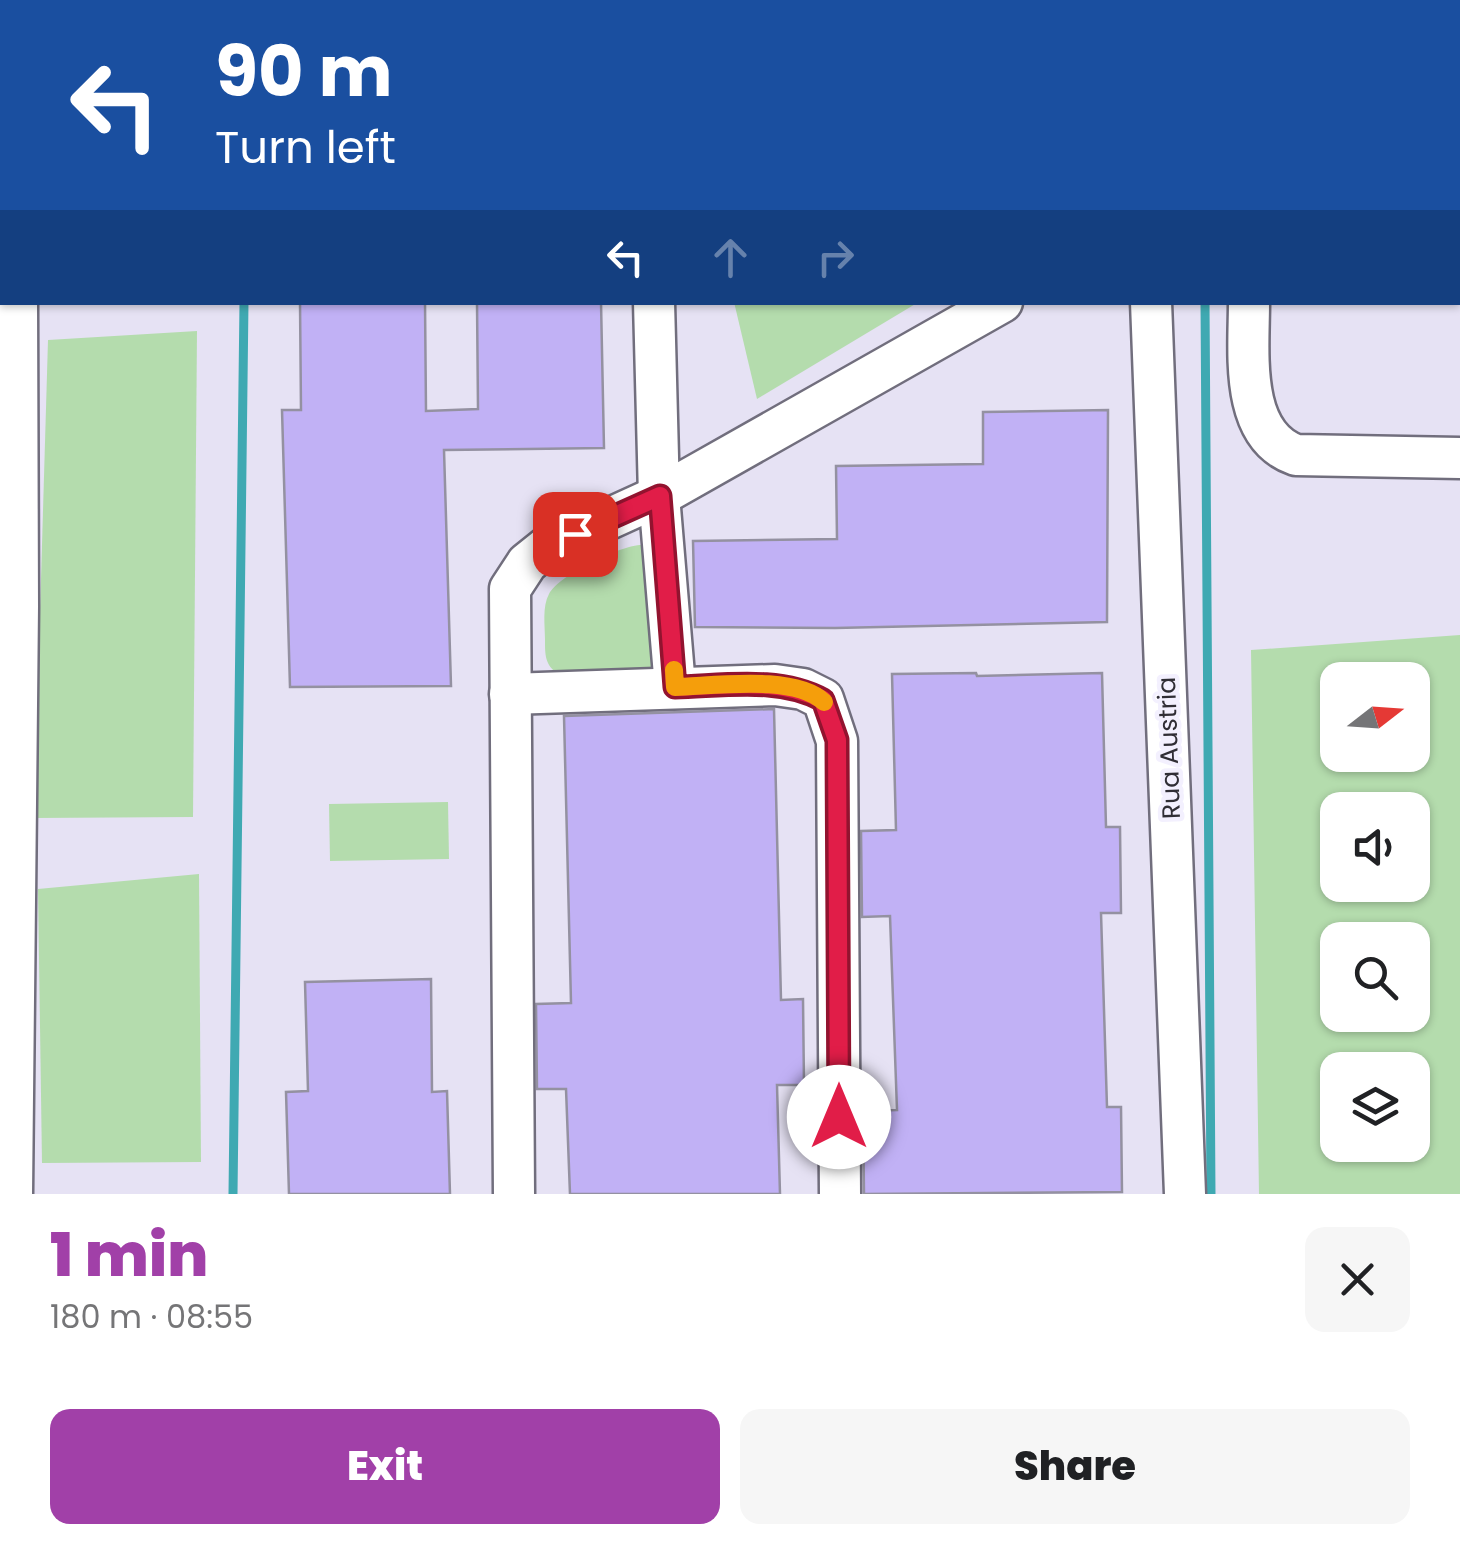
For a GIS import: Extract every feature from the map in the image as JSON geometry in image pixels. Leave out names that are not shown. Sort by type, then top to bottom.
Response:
[{"type":"street","points":[[12,1194],[9,609],[16,305]]},
{"type":"street","points":[[654,305],[660,496],[675,687]]},
{"type":"street","points":[[514,1194],[510,590],[527,563],[547,546],[660,496],[997,305]]},
{"type":"street","name":"Rua Austria","points":[[1151,305],[1185,1194]]},
{"type":"street","points":[[1249,305],[1250,378],[1258,414],[1268,438],[1278,448],[1296,455],[1460,458]]},
{"type":"street","points":[[510,694],[776,685],[803,689],[823,700],[837,740],[840,1194]]},
{"type":"street","points":[[0,960],[10,1036]]},
{"type":"green space","points":[[735,305],[914,305],[757,399]]},
{"type":"green space","points":[[197,331],[193,817],[34,818],[48,340]]},
{"type":"green space","points":[[643,545],[656,668],[648,672],[558,674],[550,667],[546,655],[545,610],[549,594],[565,578],[592,562]]},
{"type":"green space","points":[[1460,635],[1460,1194],[1259,1194],[1251,650]]},
{"type":"green space","points":[[448,802],[449,859],[330,861],[329,804]]},
{"type":"green space","points":[[199,874],[201,1162],[42,1163],[38,889]]},
{"type":"building","points":[[300,305],[425,305],[426,411],[478,409],[477,305],[601,305],[604,448],[444,450],[451,686],[290,687],[282,410],[301,410]]},
{"type":"building","points":[[1108,410],[1107,622],[695,627],[693,541],[837,539],[836,466],[983,464],[983,412]]},
{"type":"building","points":[[1102,673],[1106,827],[1120,827],[1121,913],[1101,913],[1107,1107],[1121,1107],[1122,1192],[864,1194],[863,1111],[897,1110],[890,916],[862,917],[861,831],[896,830],[892,674]]},
{"type":"building","points":[[774,709],[781,1000],[803,999],[804,1085],[777,1085],[780,1194],[570,1194],[566,1089],[537,1089],[536,1004],[571,1003],[564,716]]},
{"type":"building","points":[[431,979],[432,1092],[447,1091],[450,1194],[289,1194],[286,1092],[308,1091],[305,982]]},
{"type":"waterway","points":[[233,1194],[244,305]]},
{"type":"waterway","points":[[1205,305],[1211,1194]]},
{"type":"slow traffic","points":[[674,670],[675,687],[776,685],[803,689],[824,702]]},
{"type":"route","points":[[575,534],[660,496],[675,687],[776,685],[803,689],[823,700],[837,740],[839,1117]]}]
